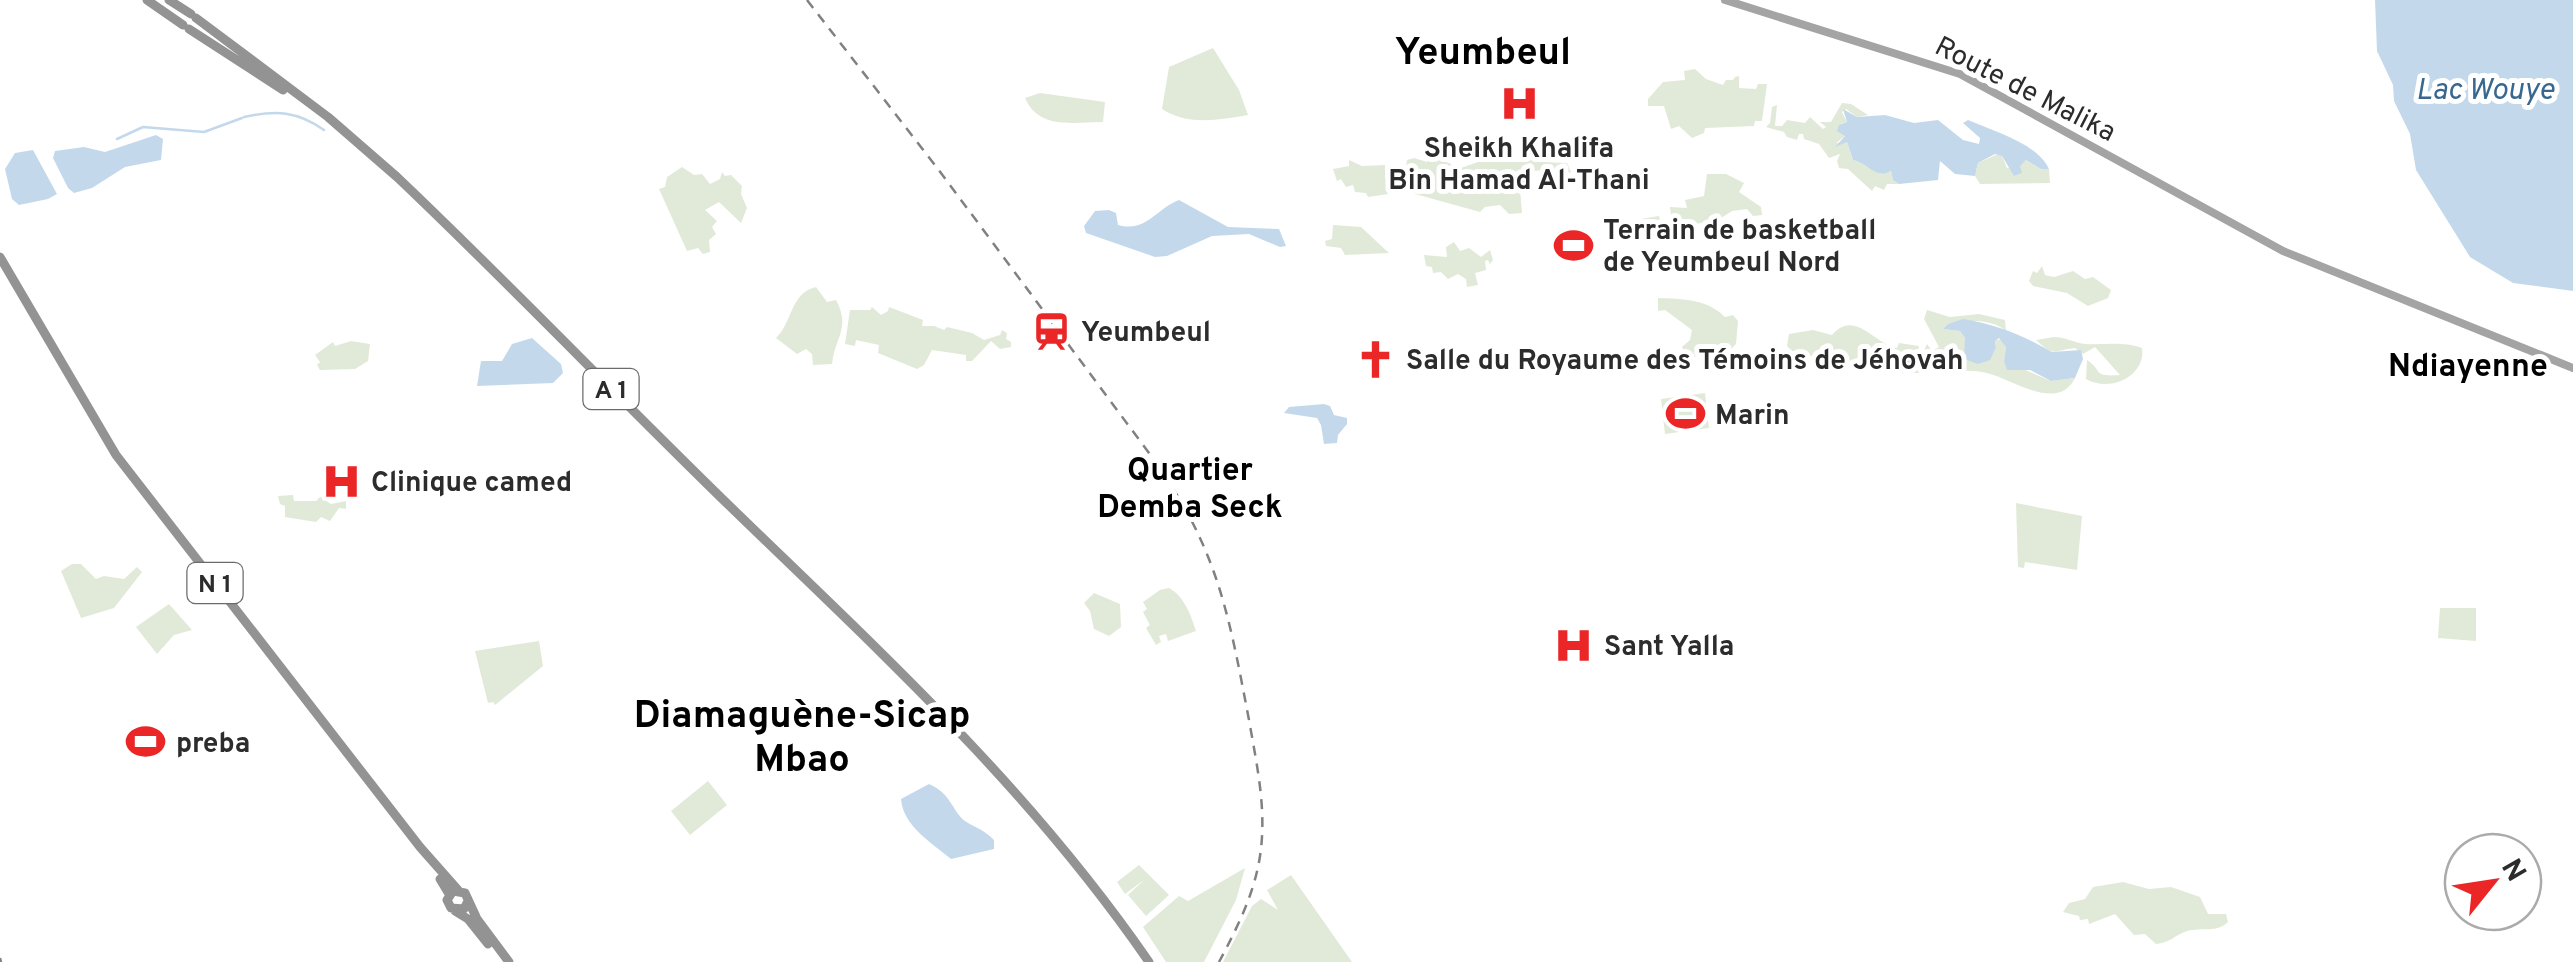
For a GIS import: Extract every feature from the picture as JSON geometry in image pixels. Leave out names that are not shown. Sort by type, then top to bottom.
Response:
[{"type":"highway","name":"A 1","points":[[147,0],[314,112],[411,195],[928,704],[1082,874]]},
{"type":"highway","name":"A 1","points":[[169,0],[328,117],[418,196],[964,734],[1082,874],[1146,962]]},
{"type":"highway","name":"N 1","points":[[0,261],[105,439],[142,491],[453,892]]},
{"type":"highway","name":"N 1","points":[[0,261],[100,441],[453,892],[464,893],[505,962]]},
{"type":"highway","name":"N 1","points":[[453,892],[448,903],[505,962]]},
{"type":"highway","points":[[455,911],[464,909],[468,901]]},
{"type":"main road","name":"Route de Malika","points":[[1726,0],[1960,74],[2290,253],[2573,368]]},
{"type":"main road","name":"Route de Malika","points":[[1735,0],[1961,71],[2290,253]]},
{"type":"green space","points":[[1213,48],[1239,90],[1248,115],[1193,120],[1162,109],[1169,67]]},
{"type":"green space","points":[[1695,69],[1706,79],[1723,85],[1739,76],[1739,88],[1756,89],[1758,84],[1767,84],[1762,121],[1755,121],[1754,126],[1705,128],[1704,133],[1692,138],[1679,126],[1671,129],[1664,106],[1648,106],[1648,99],[1663,82],[1685,80],[1684,71]]},
{"type":"green space","points":[[1040,93],[1105,102],[1103,122],[1048,120],[1031,108],[1025,98]]},
{"type":"green space","points":[[1842,103],[1868,115],[1857,117],[1846,109],[1842,112],[1847,122],[1841,124],[1845,136],[1836,143],[1847,142],[1853,160],[1876,172],[1891,171],[1893,180],[1899,184],[1887,184],[1884,190],[1875,186],[1872,191],[1848,169],[1839,168],[1840,154],[1829,158],[1819,144],[1804,139],[1803,134],[1797,140],[1766,127],[1772,107],[1777,105],[1775,126],[1782,126],[1787,120],[1805,123],[1810,117],[1823,129],[1826,127],[1820,122],[1831,122]]},
{"type":"green space","points":[[1998,154],[2007,168],[2026,160],[2049,169],[2050,183],[1980,184],[1975,176],[1978,163]]},
{"type":"green space","points":[[1429,155],[1461,168],[1478,162],[1525,162],[1531,155],[1542,162],[1567,163],[1571,172],[1553,176],[1552,170],[1530,171],[1534,185],[1523,184],[1520,189],[1522,213],[1509,214],[1500,205],[1485,207],[1480,212],[1408,192],[1407,160],[1427,162]]},
{"type":"green space","points":[[1349,160],[1362,166],[1385,165],[1388,194],[1368,197],[1366,193],[1355,192],[1353,185],[1346,187],[1341,179],[1337,181],[1333,169],[1349,166]]},
{"type":"green space","points":[[682,167],[694,175],[702,174],[710,184],[720,179],[722,172],[742,186],[747,208],[741,223],[719,202],[705,210],[717,221],[712,227],[716,234],[709,240],[710,252],[703,254],[698,248],[687,251],[659,189],[665,187],[667,177]]},
{"type":"green space","points":[[1707,174],[1726,174],[1744,183],[1739,192],[1761,207],[1762,215],[1753,216],[1747,209],[1732,211],[1715,222],[1691,224],[1669,237],[1667,230],[1659,233],[1645,228],[1647,221],[1641,219],[1659,216],[1660,221],[1672,223],[1670,207],[1687,208],[1685,200],[1704,196]]},
{"type":"green space","points":[[1333,225],[1361,227],[1389,253],[1345,255],[1341,248],[1326,246],[1325,241],[1332,239]]},
{"type":"green space","points":[[1454,242],[1460,251],[1469,248],[1481,257],[1490,250],[1493,260],[1490,264],[1485,261],[1486,270],[1475,273],[1478,285],[1467,287],[1466,279],[1458,274],[1448,279],[1426,266],[1424,255],[1447,257],[1446,247]]},
{"type":"green space","points":[[2042,266],[2045,275],[2054,277],[2073,271],[2085,279],[2093,277],[2111,290],[2108,298],[2088,306],[2067,293],[2033,286],[2029,281],[2033,271],[2037,273]]},
{"type":"green space","points":[[816,287],[827,302],[836,300],[842,318],[832,364],[813,365],[812,354],[806,349],[797,354],[776,338],[801,295]]},
{"type":"green space","points":[[1658,298],[1694,301],[1725,317],[1733,315],[1738,321],[1736,344],[1725,355],[1704,351],[1693,358],[1686,356],[1682,347],[1690,340],[1692,330],[1665,310],[1658,311]]},
{"type":"green space","points":[[872,307],[881,315],[889,307],[923,320],[922,326],[944,330],[947,327],[984,340],[1000,335],[1002,330],[1007,333],[1011,347],[1000,349],[991,341],[972,361],[966,361],[966,355],[932,350],[924,365],[917,369],[878,353],[879,345],[856,340],[855,346],[845,344],[850,310]]},
{"type":"green space","points":[[1927,310],[1950,317],[1979,314],[2005,320],[2006,331],[1978,321],[1948,324],[1944,329],[1960,331],[1993,354],[1995,340],[2002,339],[2006,347],[2004,361],[2051,381],[2075,378],[2058,393],[2046,393],[1981,372],[1939,367],[1922,373],[1897,373],[1881,363],[1869,366],[1853,360],[1847,364],[1796,355],[1787,346],[1789,334],[1813,330],[1832,335],[1847,325],[1892,347],[1897,348],[1899,343],[1919,346],[1918,353],[1923,353],[1927,344],[1932,351],[1939,347],[1924,319]]},
{"type":"green space","points":[[2054,337],[2086,344],[2135,346],[2142,348],[2142,358],[2124,379],[2095,383],[2086,379],[2087,360],[2101,374],[2120,375],[2095,347],[2083,354],[2075,348],[2055,352],[2036,340]]},
{"type":"green space","points":[[351,341],[370,344],[368,361],[355,369],[320,370],[315,355],[333,342],[335,346]]},
{"type":"green space","name":"Marin","points":[[1705,393],[1709,428],[1665,434],[1661,399]]},
{"type":"green space","points":[[293,495],[294,501],[316,501],[320,497],[331,504],[346,501],[346,509],[339,508],[330,521],[321,517],[316,522],[285,517],[285,506],[278,496]]},
{"type":"green space","points":[[2016,503],[2082,516],[2077,570],[2025,562],[2024,568],[2018,567]]},
{"type":"green space","points":[[81,564],[96,579],[124,579],[137,567],[142,572],[114,608],[81,618],[61,571]]},
{"type":"green space","points":[[1169,588],[1183,601],[1196,631],[1168,641],[1166,634],[1159,636],[1161,642],[1156,645],[1146,628],[1150,625],[1143,602]]},
{"type":"green space","points":[[1094,593],[1120,604],[1121,627],[1109,636],[1094,629],[1084,603]]},
{"type":"green space","points":[[169,604],[192,630],[174,635],[157,654],[136,627]]},
{"type":"green space","points":[[2440,608],[2476,608],[2476,641],[2438,638]]},
{"type":"green space","points":[[539,641],[543,666],[495,705],[488,703],[475,651]]},
{"type":"green space","points":[[708,781],[727,805],[690,835],[671,811]]},
{"type":"green space","points":[[1139,865],[1169,895],[1146,916],[1128,895],[1144,880],[1125,894],[1117,882]]},
{"type":"green space","points":[[1245,868],[1236,900],[1204,962],[1166,962],[1143,927],[1179,896],[1188,901]]},
{"type":"green space","points":[[1291,875],[1352,962],[1223,962],[1252,906],[1261,899],[1278,910],[1267,890]]},
{"type":"green space","points":[[2123,882],[2149,889],[2171,887],[2200,897],[2208,914],[2226,914],[2228,922],[2214,929],[2187,931],[2156,944],[2145,934],[2134,935],[2115,914],[2089,924],[2088,919],[2080,920],[2079,916],[2063,912],[2069,903],[2085,899],[2093,887]]},
{"type":"water","name":"Lac Wouye","points":[[2375,0],[2573,0],[2573,291],[2513,283],[2470,257],[2416,170],[2410,134],[2377,51]]},
{"type":"water","points":[[1843,109],[1857,117],[1885,115],[1914,123],[1938,120],[1963,140],[1979,144],[1980,138],[1963,123],[1968,120],[2025,145],[2049,169],[2026,160],[2020,166],[2022,173],[2014,176],[2002,156],[1995,154],[1978,163],[1975,176],[1955,174],[1940,161],[1938,180],[1899,184],[1893,180],[1891,171],[1881,174],[1853,160],[1847,142],[1835,147],[1845,136],[1837,131],[1839,125],[1847,122]]},
{"type":"water","points":[[156,135],[163,139],[161,160],[125,167],[92,188],[74,193],[53,158],[55,151],[84,147],[105,152]]},
{"type":"water","points":[[33,150],[57,194],[19,205],[12,199],[5,169],[15,153]]},
{"type":"water","points":[[1179,200],[1228,227],[1279,229],[1286,246],[1249,234],[1212,236],[1167,256],[1155,257],[1086,233],[1084,226],[1095,211],[1109,210],[1116,213],[1118,225],[1136,226]]},
{"type":"water","points":[[1963,319],[2009,331],[2052,352],[2081,350],[2083,359],[2075,378],[2051,381],[2030,370],[2007,370],[2006,347],[1999,338],[1990,360],[1978,364],[1964,359],[1965,338],[1960,331],[1943,329]]},
{"type":"water","points":[[532,338],[561,364],[563,373],[553,383],[477,386],[481,361],[502,361],[512,344]]},
{"type":"water","points":[[1330,406],[1334,415],[1347,418],[1337,443],[1324,444],[1317,418],[1284,413],[1289,407]]},
{"type":"water","points":[[929,784],[942,792],[960,817],[994,840],[994,849],[951,859],[920,833],[907,818],[901,799]]},
{"type":"waterway","points":[[244,117],[286,114],[324,130]]},
{"type":"waterway","points":[[117,139],[143,127],[204,132],[242,118]]},
{"type":"railway","points":[[807,0],[1149,453],[1205,549],[1234,645],[1262,805],[1260,856],[1254,884],[1219,962]]},
{"type":"railway","points":[[0,958],[1,962]]},
{"type":"place","name":"Sheikh Khalifa Bin Hamad Al-Thani","points":[[1519,104]]},
{"type":"place","name":"Terrain de basketball de Yeumbeul Nord","points":[[1573,245]]},
{"type":"place","name":"Yeumbeul","points":[[1051,331]]},
{"type":"place","name":"Salle du Royaume des Témoins de Jéhovah","points":[[1376,359]]},
{"type":"place","name":"Marin","points":[[1685,414]]},
{"type":"place","name":"Clinique camed","points":[[341,481]]},
{"type":"place","name":"Sant Yalla","points":[[1574,645]]},
{"type":"place","name":"preba","points":[[146,742]]},
{"type":"district","name":"Yeumbeul","points":[[1483,51]]},
{"type":"district","name":"Ndiayenne","points":[[2468,365]]},
{"type":"district","name":"Quartier Demba Seck","points":[[1190,488]]},
{"type":"district","name":"Diamaguène-Sicap Mbao","points":[[802,736]]}]
